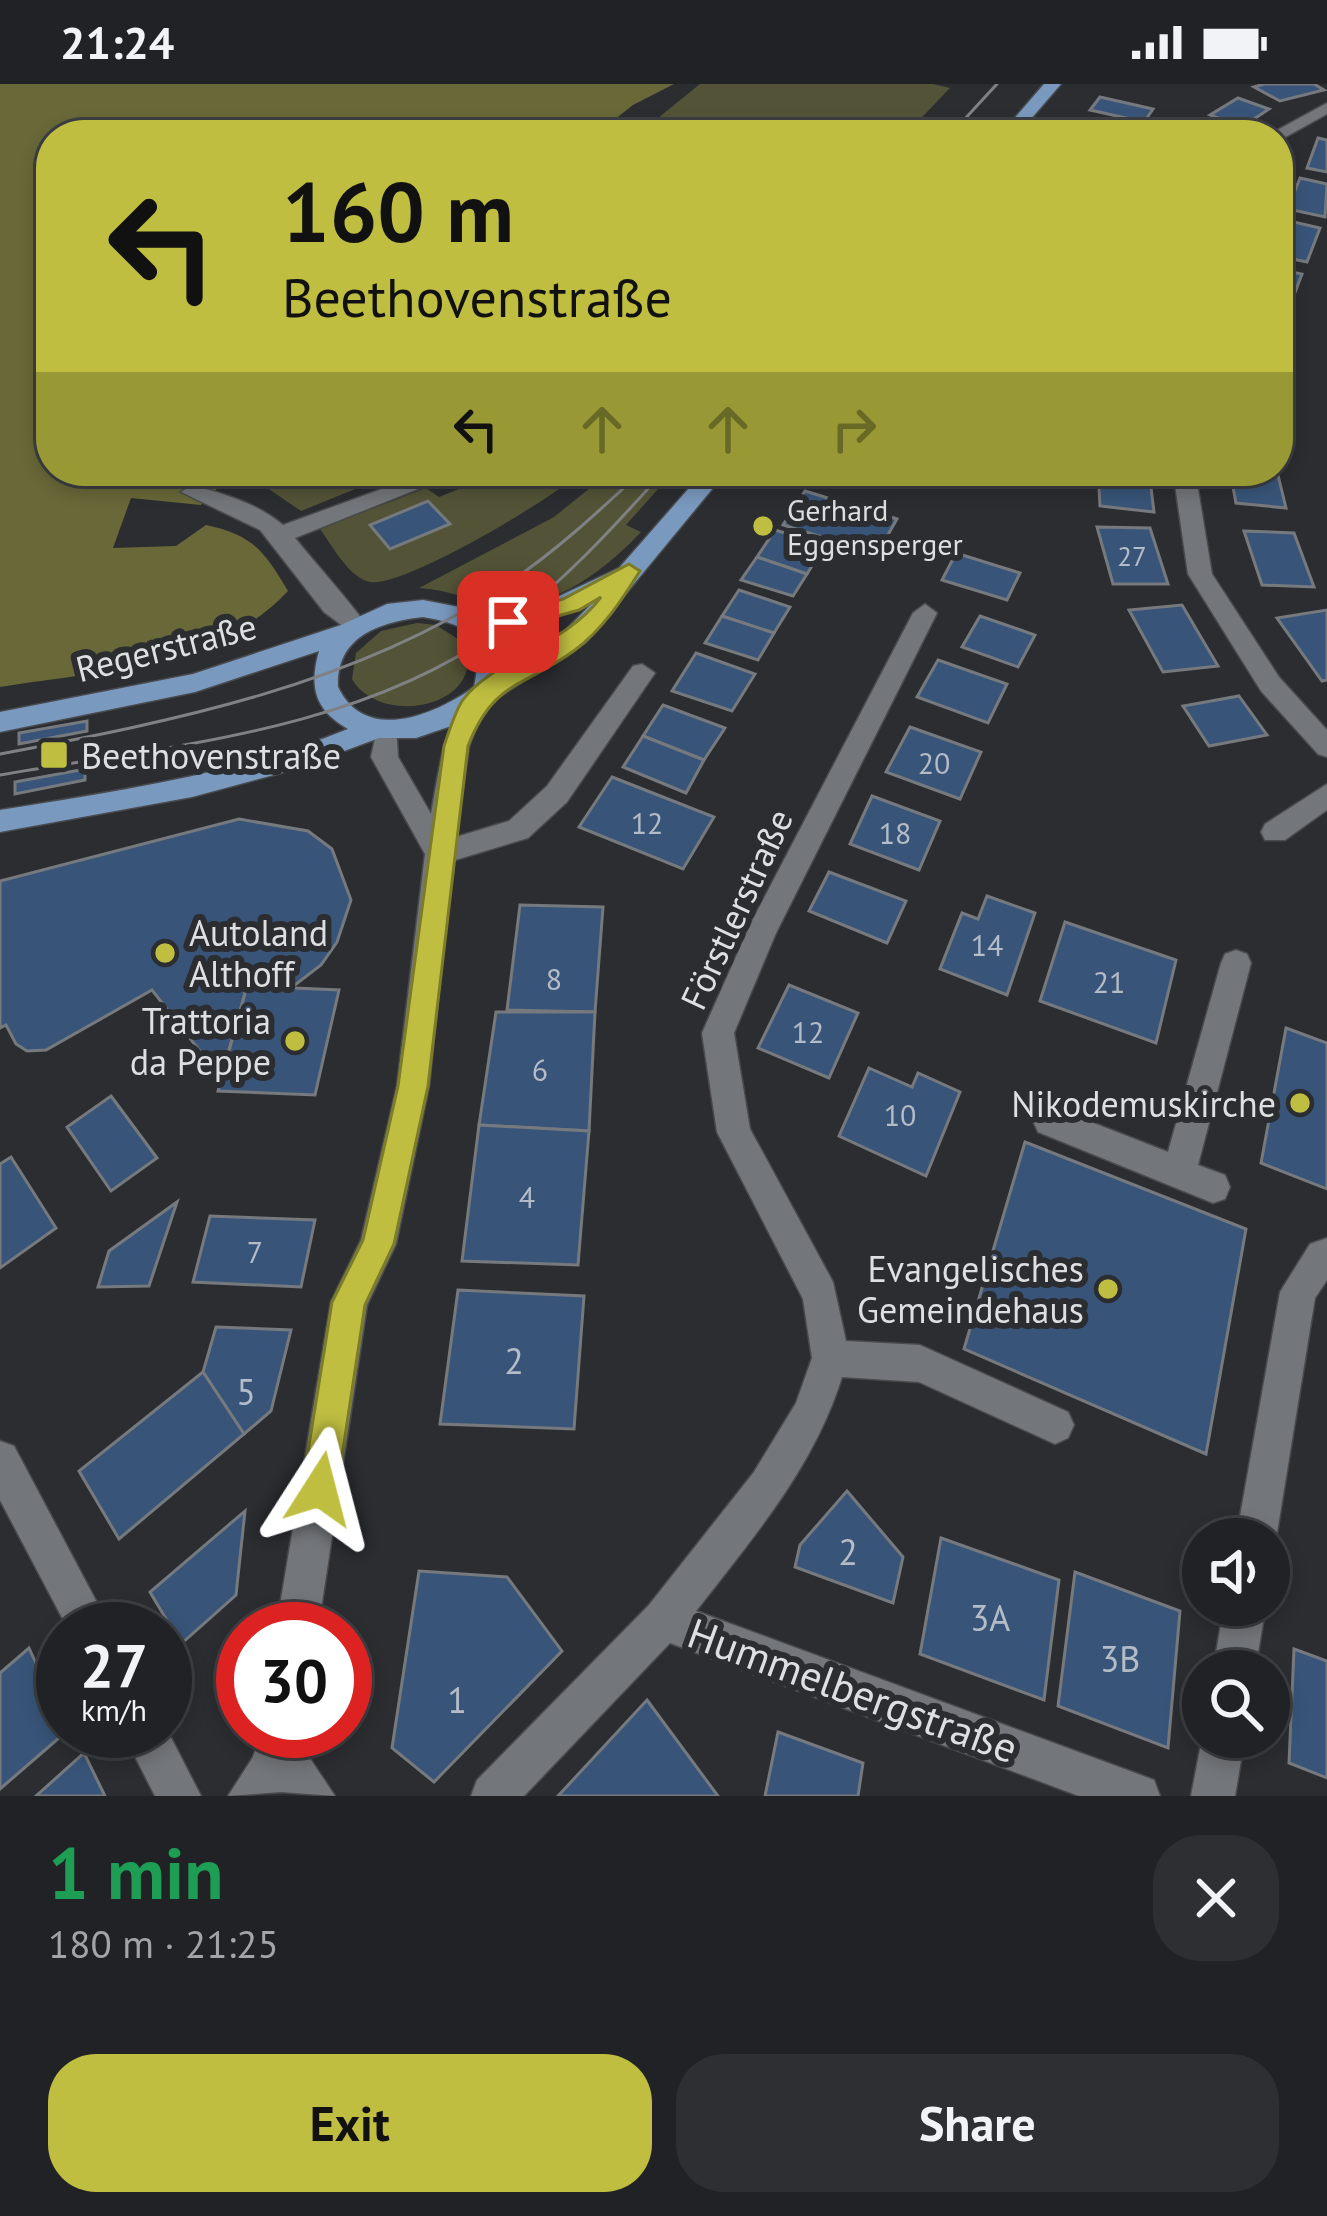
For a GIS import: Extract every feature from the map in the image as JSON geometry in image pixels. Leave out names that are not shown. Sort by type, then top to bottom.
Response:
[{"type":"main road","points":[[1021,120],[1053,84]]},
{"type":"main road","points":[[0,821],[100,805],[445,722],[567,644],[605,608],[629,571],[703,486]]},
{"type":"main road","points":[[477,626],[556,610],[629,571]]},
{"type":"main road","points":[[382,738],[355,721],[327,693],[323,677],[329,653],[352,630],[414,608],[439,609],[477,626],[495,654],[479,699]]},
{"type":"main road","name":"Regerstraße","points":[[0,722],[195,683],[352,630]]},
{"type":"street","points":[[1293,126],[1327,108]]},
{"type":"street","points":[[279,535],[411,486]]},
{"type":"street","points":[[1186,486],[1200,574],[1270,684],[1327,747]]},
{"type":"street","points":[[192,491],[239,508],[279,535],[330,608],[352,630]]},
{"type":"street","name":"Förstlerstraße","points":[[664,1620],[768,1486],[812,1413],[830,1358],[820,1295],[734,1132],[718,1033],[762,932],[925,614]]},
{"type":"street","points":[[439,853],[518,830],[557,794],[642,673]]},
{"type":"street","points":[[301,1602],[349,1302],[378,1244],[413,1086],[456,746],[479,699]]},
{"type":"street","points":[[382,738],[439,853]]},
{"type":"street","points":[[1275,832],[1327,795]]},
{"type":"street","points":[[1179,1174],[1236,963]]},
{"type":"street","points":[[1049,1121],[1213,1187]]},
{"type":"street","points":[[1260,1518],[1298,1292],[1322,1256],[1327,1256]]},
{"type":"street","points":[[830,1358],[920,1364],[1055,1425]]},
{"type":"street","points":[[0,1460],[76,1602]]},
{"type":"street","name":"Hummelbergstraße","points":[[493,1796],[664,1620],[1138,1796]]},
{"type":"street","points":[[159,1758],[179,1796]]},
{"type":"street","points":[[250,1796],[274,1758]]},
{"type":"street","points":[[283,1758],[284,1796]]},
{"type":"street","points":[[289,1758],[294,1774],[314,1796]]},
{"type":"street","points":[[1213,1796],[1219,1758]]},
{"type":"green space","points":[[700,84],[933,84],[950,88],[919,120],[656,120]]},
{"type":"green space","points":[[264,486],[363,486],[301,511]]},
{"type":"green space","points":[[466,486],[563,486],[479,538],[388,580],[370,582],[355,574],[320,529],[426,488],[439,497]]},
{"type":"green space","points":[[592,486],[661,486],[626,525],[641,532],[612,559],[561,593],[502,605],[419,588],[554,517]]},
{"type":"green space","points":[[417,623],[436,625],[464,643],[468,665],[461,682],[447,695],[407,706],[366,694],[352,679],[356,653],[381,631]]},
{"type":"shaded area","points":[[0,84],[674,84],[614,120],[36,120],[36,486],[219,486],[201,505],[131,498],[113,548],[176,546],[206,525],[256,547],[288,591],[258,617],[191,652],[116,670],[0,687]]},
{"type":"building","points":[[1314,84],[1324,90],[1280,101],[1254,87]]},
{"type":"building","points":[[1100,97],[1153,109],[1145,120],[1090,110]]},
{"type":"building","points":[[1238,98],[1269,109],[1252,120],[1210,115]]},
{"type":"building","points":[[1318,138],[1327,140],[1327,172],[1307,168]]},
{"type":"building","points":[[1300,178],[1327,184],[1325,217],[1293,210]]},
{"type":"building","points":[[1293,222],[1320,228],[1307,262],[1293,259]]},
{"type":"building","points":[[1293,272],[1302,274],[1293,298]]},
{"type":"building","points":[[1099,486],[1151,486],[1154,512],[1100,506]]},
{"type":"building","points":[[1233,486],[1281,486],[1286,508],[1236,503]]},
{"type":"building","points":[[805,491],[897,519],[877,554],[783,525]]},
{"type":"building","points":[[428,501],[450,524],[390,549],[370,525]]},
{"type":"building","points":[[1097,527],[1150,528],[1168,584],[1113,584]]},
{"type":"building","points":[[775,530],[825,545],[807,574],[757,557]]},
{"type":"building","points":[[1244,531],[1294,533],[1314,587],[1262,585]]},
{"type":"building","points":[[956,553],[1020,573],[1007,600],[942,580]]},
{"type":"building","points":[[757,557],[807,574],[793,596],[741,580]]},
{"type":"building","points":[[739,590],[790,607],[774,633],[722,616]]},
{"type":"building","points":[[1182,605],[1218,666],[1163,672],[1129,610]]},
{"type":"building","points":[[1327,610],[1327,680],[1322,681],[1277,618]]},
{"type":"building","points":[[722,616],[774,633],[758,660],[705,643]]},
{"type":"building","points":[[980,616],[1035,635],[1018,667],[962,647]]},
{"type":"building","points":[[696,653],[755,674],[732,711],[672,691]]},
{"type":"building","points":[[938,660],[1007,684],[988,723],[917,697]]},
{"type":"building","points":[[1239,696],[1267,735],[1209,746],[1183,706]]},
{"type":"building","points":[[663,705],[725,728],[704,760],[643,736]]},
{"type":"building","points":[[87,721],[87,731],[19,744],[19,733]]},
{"type":"building","points":[[910,727],[981,752],[960,799],[886,772]]},
{"type":"building","points":[[643,736],[704,760],[686,793],[623,767]]},
{"type":"building","points":[[85,769],[85,780],[15,794],[15,782]]},
{"type":"building","points":[[612,777],[714,817],[683,869],[579,827]]},
{"type":"building","points":[[872,796],[940,821],[919,870],[850,844]]},
{"type":"building","name":"Autoland Althoff","points":[[239,819],[308,831],[332,849],[351,900],[337,942],[321,965],[291,988],[247,986],[221,1078],[152,990],[46,1050],[27,1051],[16,1044],[6,1025],[0,1028],[0,881]]},
{"type":"building","points":[[829,872],[906,901],[887,943],[809,911]]},
{"type":"building","points":[[987,896],[1035,913],[1007,995],[940,969],[962,913],[978,919]]},
{"type":"building","points":[[520,905],[603,907],[595,1012],[507,1010]]},
{"type":"building","points":[[1065,922],[1176,960],[1156,1043],[1040,1001]]},
{"type":"building","points":[[789,985],[858,1013],[829,1078],[758,1048]]},
{"type":"building","points":[[247,986],[339,990],[315,1095],[218,1091]]},
{"type":"building","points":[[496,1012],[595,1012],[589,1131],[479,1125]]},
{"type":"building","name":"Nikodemuskirche","points":[[1286,1028],[1327,1043],[1327,1189],[1261,1163]]},
{"type":"building","points":[[869,1068],[912,1087],[918,1073],[960,1092],[926,1176],[839,1136]]},
{"type":"building","points":[[111,1096],[157,1158],[111,1191],[67,1127]]},
{"type":"building","points":[[479,1125],[589,1131],[578,1265],[462,1261]]},
{"type":"building","name":"Evangelisches Gemeindehaus","points":[[1025,1142],[1246,1229],[1206,1454],[964,1349]]},
{"type":"building","points":[[11,1157],[56,1228],[0,1268],[0,1164]]},
{"type":"building","points":[[177,1202],[149,1286],[98,1287],[109,1251]]},
{"type":"building","points":[[210,1216],[315,1220],[301,1287],[193,1282]]},
{"type":"building","points":[[458,1290],[584,1296],[574,1429],[440,1424]]},
{"type":"building","points":[[216,1327],[291,1330],[271,1411],[244,1434],[203,1372]]},
{"type":"building","points":[[203,1372],[244,1434],[119,1539],[79,1471]]},
{"type":"building","points":[[847,1491],[903,1557],[893,1603],[795,1567],[800,1545]]},
{"type":"building","points":[[245,1511],[236,1595],[228,1602],[216,1602],[216,1613],[192,1634],[192,1602],[156,1602],[150,1592]]},
{"type":"building","points":[[941,1538],[1059,1580],[1044,1700],[920,1654]]},
{"type":"building","points":[[419,1571],[507,1577],[562,1651],[434,1782],[392,1748]]},
{"type":"building","points":[[1075,1572],[1180,1611],[1168,1748],[1058,1706]]},
{"type":"building","points":[[29,1648],[36,1663],[36,1758],[0,1789],[0,1673]]},
{"type":"building","points":[[1294,1649],[1327,1661],[1327,1778],[1289,1763]]},
{"type":"building","points":[[647,1700],[718,1796],[558,1796]]},
{"type":"building","points":[[778,1732],[863,1763],[858,1796],[765,1796]]},
{"type":"building","points":[[78,1758],[86,1758],[105,1796],[36,1796]]},
{"type":"tram line","points":[[964,120],[997,84]]},
{"type":"tram line","points":[[0,754],[195,713],[323,675],[384,651],[501,588],[625,486]]},
{"type":"tram line","points":[[0,775],[259,730],[385,692],[444,664],[522,613],[586,555],[650,486]]},
{"type":"place","name":"Gerhard Eggensperger","points":[[763,526]]},
{"type":"place","name":"Beethovenstraße","points":[[54,755]]},
{"type":"place","name":"Autoland Althoff","points":[[165,953]]},
{"type":"place","name":"Trattoria da Peppe","points":[[295,1041]]},
{"type":"place","name":"Nikodemuskirche","points":[[1300,1103]]},
{"type":"place","name":"Evangelisches Gemeindehaus","points":[[1108,1289]]},
{"type":"route","points":[[320,1489],[349,1302],[378,1244],[413,1086],[456,746],[471,707],[486,691],[567,644],[605,608],[629,571],[571,604],[508,622]]}]
